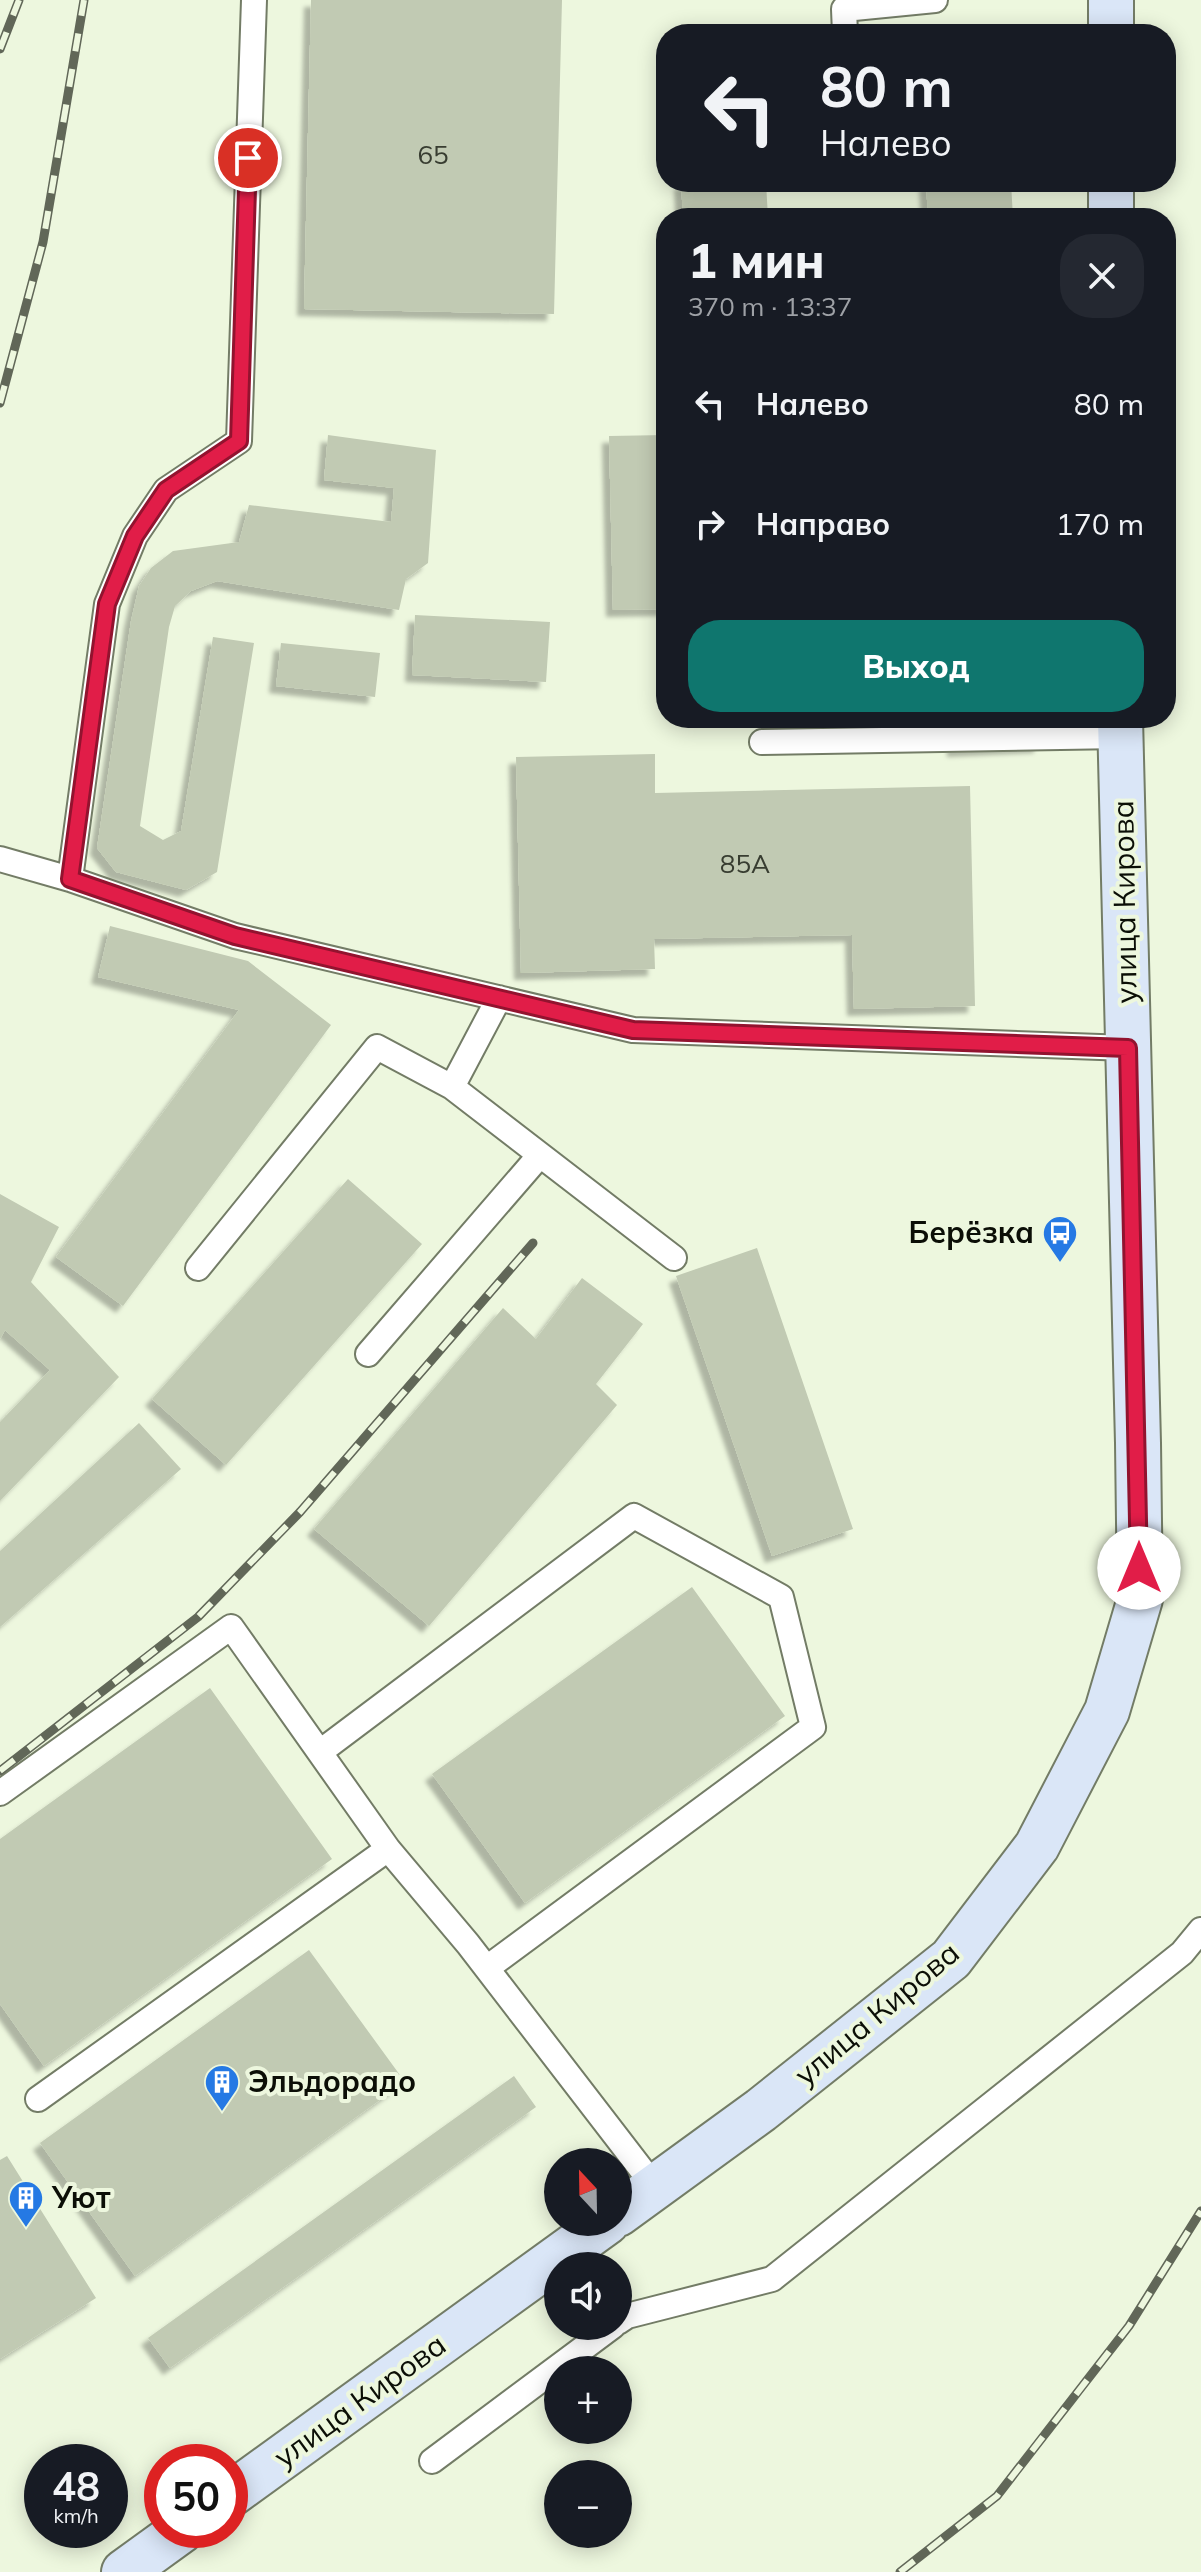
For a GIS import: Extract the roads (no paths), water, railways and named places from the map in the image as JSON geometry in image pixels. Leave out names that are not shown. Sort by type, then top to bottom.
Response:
[{"type":"main road","points":[[1111,0],[1111,24]]},
{"type":"main road","name":"улица Кирова","points":[[632,2204],[761,2110],[951,1959],[1037,1846],[1107,1711],[1140,1599],[1120,728]]},
{"type":"main road","name":"улица Кирова","points":[[248,2482],[588,2236]]},
{"type":"main road","points":[[124,2572],[157,2548]]},
{"type":"lane","points":[[70,879],[107,604],[135,536],[166,490],[239,441],[254,0]]},
{"type":"lane","points":[[845,24],[844,9],[935,0]]},
{"type":"lane","points":[[762,742],[1096,728]]},
{"type":"lane","points":[[0,859],[70,879],[235,936],[633,1030],[1128,1048]]},
{"type":"lane","points":[[452,1087],[499,998]]},
{"type":"lane","points":[[198,1268],[377,1047],[452,1087],[674,1258]]},
{"type":"lane","points":[[368,1354],[540,1155]]},
{"type":"lane","points":[[320,1752],[634,1516],[781,1597],[813,1727],[487,1968]]},
{"type":"lane","points":[[0,1793],[231,1627],[388,1849],[487,1968],[655,2187]]},
{"type":"lane","points":[[38,2099],[388,1849]]},
{"type":"lane","points":[[632,2315],[772,2279],[1182,1953],[1201,1930]]},
{"type":"lane","points":[[432,2461],[594,2340]]},
{"type":"railway","points":[[0,49],[19,0]]},
{"type":"railway","points":[[0,403],[43,242],[84,0]]},
{"type":"railway","points":[[0,1771],[198,1617],[300,1512],[533,1243]]},
{"type":"railway","points":[[900,2572],[997,2496],[1129,2326],[1201,2211]]},
{"type":"place","name":"Берёзка","points":[[1060,1264]]},
{"type":"place","name":"Эльдорадо","points":[[222,2113]]},
{"type":"place","name":"Уют","points":[[26,2229]]}]
